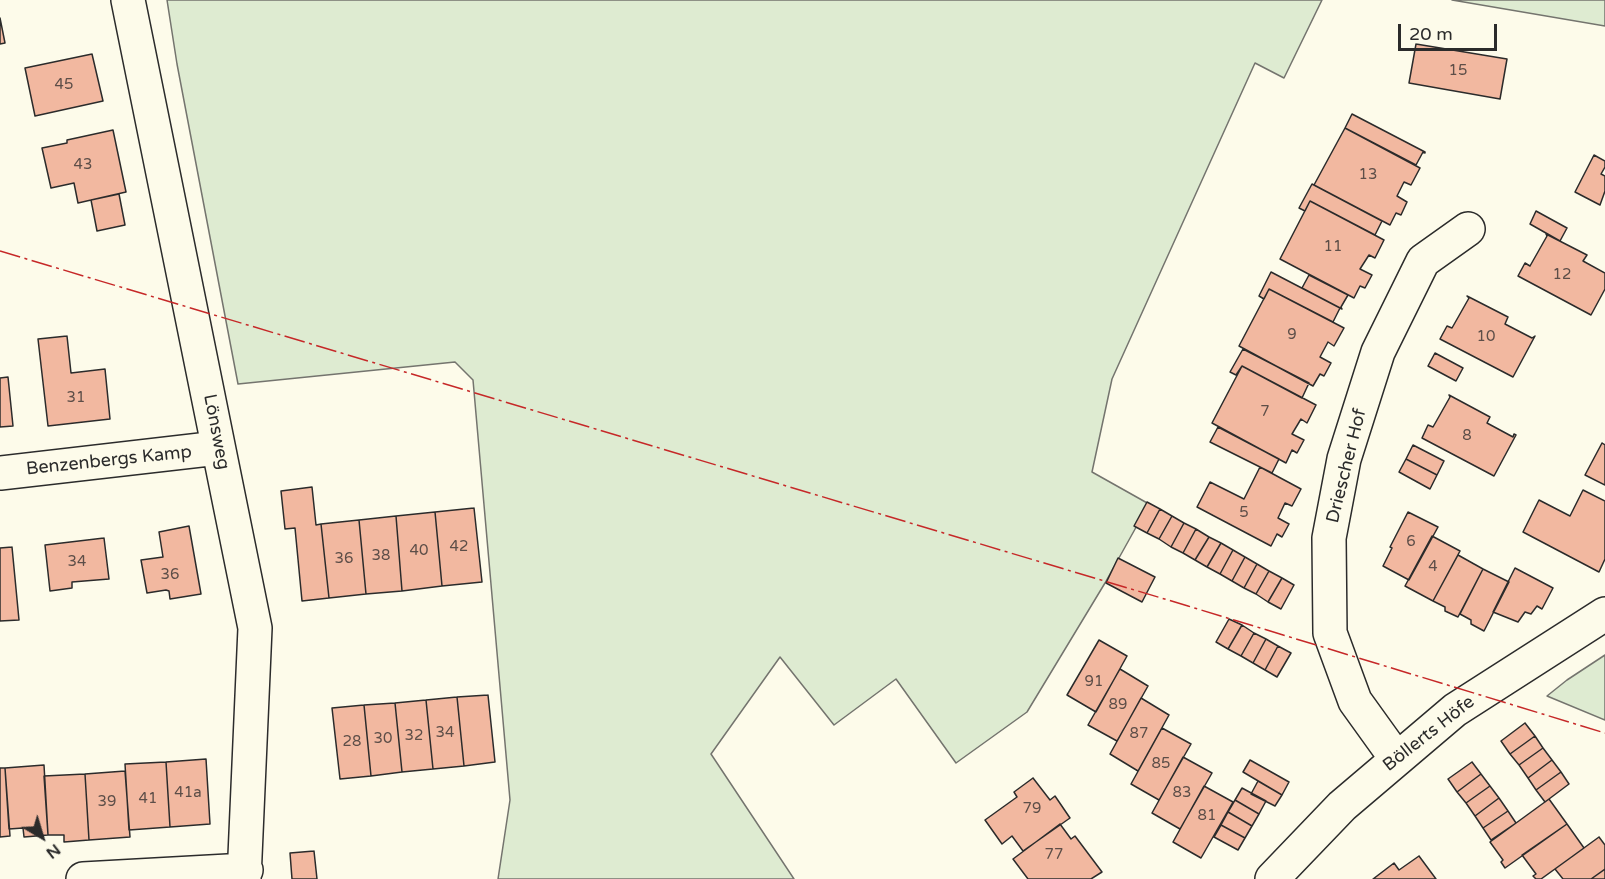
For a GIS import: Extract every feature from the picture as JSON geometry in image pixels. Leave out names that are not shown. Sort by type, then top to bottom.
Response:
[{"type":"street","name":"Lönsweg","points":[[83,879],[245,874],[255,628],[128,0]]},
{"type":"street","name":"Driescher Hof","points":[[1396,758],[1355,701],[1330,633],[1329,538],[1344,459],[1378,352],[1423,261],[1468,229]]},
{"type":"street","name":"Benzenbergs Kamp","points":[[0,473],[218,448]]},
{"type":"street","name":"Böllerts Höfe","points":[[1272,879],[1342,806],[1455,710],[1605,614]]},
{"type":"green space","points":[[167,0],[1322,0],[1284,78],[1255,63],[1112,379],[1092,472],[1149,504],[1105,583],[1027,712],[956,763],[896,679],[834,725],[780,657],[711,754],[794,879],[498,879],[510,800],[473,380],[455,362],[238,384],[177,64]]},
{"type":"green space","points":[[1452,0],[1605,0],[1605,26]]},
{"type":"green space","points":[[1605,655],[1605,720],[1547,696],[1567,680]]},
{"type":"building","points":[[0,18],[5,43],[0,44]]},
{"type":"building","points":[[1416,44],[1507,59],[1500,99],[1409,83]]},
{"type":"building","points":[[92,54],[103,101],[35,116],[25,68]]},
{"type":"building","points":[[1352,114],[1425,153],[1423,152],[1416,165],[1345,128]]},
{"type":"building","points":[[1345,128],[1420,168],[1411,185],[1404,182],[1397,196],[1407,202],[1401,215],[1396,213],[1390,225],[1314,185]]},
{"type":"building","points":[[113,130],[126,192],[78,203],[74,183],[51,188],[42,148]]},
{"type":"building","points":[[1594,155],[1605,161],[1601,174],[1605,176],[1605,191],[1600,205],[1575,192]]},
{"type":"building","points":[[1312,184],[1382,221],[1375,235],[1310,201],[1305,211],[1299,208]]},
{"type":"building","points":[[119,194],[125,225],[97,231],[91,200]]},
{"type":"building","points":[[1310,201],[1384,240],[1375,258],[1369,255],[1360,269],[1372,275],[1365,288],[1360,286],[1354,298],[1280,259]]},
{"type":"building","points":[[1536,211],[1567,228],[1560,241],[1530,224]]},
{"type":"building","points":[[1546,234],[1587,255],[1583,261],[1605,273],[1605,289],[1591,315],[1518,276],[1525,263],[1530,266]]},
{"type":"building","points":[[1271,272],[1340,308],[1333,322],[1269,289],[1264,299],[1259,296]]},
{"type":"building","points":[[1309,275],[1348,295],[1342,309],[1302,288]]},
{"type":"building","points":[[1269,289],[1344,328],[1334,346],[1328,342],[1320,357],[1331,363],[1324,376],[1320,374],[1313,386],[1239,346]]},
{"type":"building","points":[[1467,296],[1508,317],[1505,324],[1532,338],[1535,336],[1513,377],[1440,339],[1447,326],[1452,328],[1469,298]]},
{"type":"building","points":[[67,336],[71,373],[105,369],[110,419],[48,426],[38,339]]},
{"type":"building","points":[[1243,349],[1309,383],[1302,398],[1242,366],[1236,375],[1230,372]]},
{"type":"building","points":[[1435,353],[1463,368],[1456,381],[1428,366]]},
{"type":"building","points":[[1242,366],[1316,405],[1307,423],[1301,419],[1292,434],[1304,440],[1297,453],[1292,450],[1286,463],[1212,423]]},
{"type":"building","points":[[8,377],[13,426],[0,427],[0,378]]},
{"type":"building","points":[[1449,395],[1490,417],[1487,423],[1513,437],[1514,434],[1516,435],[1494,476],[1422,438],[1428,425],[1433,427]]},
{"type":"building","points":[[1218,427],[1279,459],[1272,473],[1210,442]]},
{"type":"building","points":[[1602,443],[1605,445],[1605,485],[1585,475]]},
{"type":"building","points":[[1413,445],[1444,461],[1437,475],[1406,459]]},
{"type":"building","points":[[1406,459],[1437,475],[1430,489],[1399,472]]},
{"type":"building","points":[[1260,467],[1301,489],[1292,506],[1285,503],[1278,518],[1289,524],[1282,537],[1277,534],[1271,546],[1197,507],[1210,482],[1244,499]]},
{"type":"building","points":[[312,487],[316,525],[321,524],[329,598],[302,601],[295,528],[285,529],[281,491]]},
{"type":"building","points":[[1583,490],[1605,501],[1605,559],[1599,572],[1523,532],[1539,500],[1570,516]]},
{"type":"building","points":[[1147,502],[1160,509],[1147,533],[1134,526]]},
{"type":"building","points":[[474,508],[482,582],[442,586],[435,512]]},
{"type":"building","points":[[1160,509],[1172,516],[1159,539],[1147,533]]},
{"type":"building","points":[[435,512],[442,586],[402,591],[396,516]]},
{"type":"building","points":[[1408,512],[1438,527],[1409,580],[1383,566]]},
{"type":"building","points":[[396,516],[402,591],[366,594],[359,520]]},
{"type":"building","points":[[1172,516],[1184,523],[1171,547],[1159,539]]},
{"type":"building","points":[[359,520],[366,594],[329,598],[321,524]]},
{"type":"building","points":[[1184,523],[1196,529],[1183,553],[1171,547]]},
{"type":"building","points":[[189,526],[201,594],[170,599],[169,591],[166,590],[147,593],[141,560],[163,557],[159,532]]},
{"type":"building","points":[[1196,529],[1209,537],[1195,560],[1183,553]]},
{"type":"building","points":[[1432,536],[1460,551],[1433,601],[1405,586]]},
{"type":"building","points":[[1209,537],[1221,543],[1207,567],[1195,560]]},
{"type":"building","points":[[104,538],[109,579],[72,582],[72,588],[50,591],[45,545]]},
{"type":"building","points":[[1221,543],[1233,550],[1220,574],[1207,567]]},
{"type":"building","points":[[12,547],[19,620],[0,621],[0,548]]},
{"type":"building","points":[[1233,550],[1245,557],[1232,581],[1220,574]]},
{"type":"building","points":[[1458,555],[1483,569],[1458,617],[1445,611],[1445,607],[1433,601]]},
{"type":"building","points":[[1245,557],[1257,564],[1244,588],[1232,581]]},
{"type":"building","points":[[1118,558],[1155,577],[1142,602],[1106,583]]},
{"type":"building","points":[[1257,564],[1269,571],[1256,594],[1244,588]]},
{"type":"building","points":[[1515,568],[1553,588],[1542,609],[1537,606],[1531,614],[1525,612],[1518,622],[1493,612]]},
{"type":"building","points":[[1483,569],[1509,582],[1484,631],[1471,624],[1471,620],[1460,614]]},
{"type":"building","points":[[1269,571],[1282,578],[1268,602],[1256,594]]},
{"type":"building","points":[[1282,578],[1294,585],[1281,609],[1268,602]]},
{"type":"building","points":[[1229,619],[1242,625],[1228,649],[1216,642]]},
{"type":"building","points":[[1242,625],[1254,633],[1241,656],[1228,649]]},
{"type":"building","points":[[1254,633],[1266,639],[1253,663],[1241,656]]},
{"type":"building","points":[[1266,639],[1278,646],[1265,670],[1253,663]]},
{"type":"building","points":[[1099,640],[1127,656],[1096,712],[1067,695]]},
{"type":"building","points":[[1278,646],[1291,653],[1277,677],[1265,670]]},
{"type":"building","points":[[1120,669],[1148,686],[1117,741],[1088,725]]},
{"type":"building","points":[[488,695],[495,762],[464,766],[457,697]]},
{"type":"building","points":[[457,697],[464,766],[433,769],[426,700]]},
{"type":"building","points":[[1141,698],[1169,715],[1138,771],[1110,754]]},
{"type":"building","points":[[426,700],[433,769],[402,772],[395,703]]},
{"type":"building","points":[[395,703],[402,772],[371,776],[364,705]]},
{"type":"building","points":[[364,705],[371,776],[340,779],[332,708]]},
{"type":"building","points":[[1525,723],[1535,736],[1510,754],[1501,741]]},
{"type":"building","points":[[1162,728],[1191,744],[1159,800],[1131,784]]},
{"type":"building","points":[[1535,736],[1543,748],[1519,765],[1510,754]]},
{"type":"building","points":[[1543,748],[1552,760],[1528,778],[1519,765]]},
{"type":"building","points":[[1183,757],[1212,773],[1180,829],[1152,813]]},
{"type":"building","points":[[206,759],[210,824],[170,827],[166,762]]},
{"type":"building","points":[[1250,760],[1289,782],[1282,795],[1243,772]]},
{"type":"building","points":[[1552,760],[1561,772],[1536,790],[1528,778]]},
{"type":"building","points":[[166,762],[170,827],[129,830],[125,764]]},
{"type":"building","points":[[1472,762],[1481,774],[1457,792],[1448,779]]},
{"type":"building","points":[[44,765],[48,835],[24,837],[23,828],[9,829],[5,768]]},
{"type":"building","points":[[0,768],[5,768],[10,836],[0,837]]},
{"type":"building","points":[[125,771],[130,837],[89,840],[85,774]]},
{"type":"building","points":[[1561,772],[1569,784],[1545,802],[1536,790]]},
{"type":"building","points":[[85,774],[89,840],[64,842],[64,835],[48,835],[44,776]]},
{"type":"building","points":[[1481,774],[1490,786],[1466,803],[1457,792]]},
{"type":"building","points":[[1033,778],[1050,800],[1055,796],[1070,818],[1023,851],[1012,836],[1002,844],[985,820],[1017,797],[1014,792]]},
{"type":"building","points":[[1258,781],[1282,795],[1275,806],[1251,794]]},
{"type":"building","points":[[1204,786],[1233,802],[1201,858],[1173,842]]},
{"type":"building","points":[[1490,786],[1499,798],[1475,816],[1466,803]]},
{"type":"building","points":[[1242,788],[1266,801],[1259,814],[1235,800]]},
{"type":"building","points":[[1499,798],[1508,811],[1483,828],[1475,816]]},
{"type":"building","points":[[1549,799],[1567,824],[1505,868],[1501,862],[1503,860],[1490,842]]},
{"type":"building","points":[[1235,800],[1259,814],[1252,826],[1228,812]]},
{"type":"building","points":[[1508,811],[1516,823],[1491,840],[1483,828]]},
{"type":"building","points":[[1228,812],[1252,826],[1245,838],[1221,825]]},
{"type":"building","points":[[1060,824],[1071,839],[1075,836],[1102,872],[1091,879],[1028,879],[1013,859]]},
{"type":"building","points":[[1567,824],[1584,848],[1541,879],[1536,879],[1533,876],[1536,874],[1522,855]]},
{"type":"building","points":[[1221,825],[1245,838],[1238,850],[1214,837]]},
{"type":"building","points":[[1599,837],[1605,845],[1605,869],[1591,879],[1563,879],[1555,869]]},
{"type":"building","points":[[314,851],[317,879],[292,879],[290,853]]},
{"type":"building","points":[[1419,856],[1436,879],[1373,879],[1394,863],[1399,870]]},
{"type":"building","points":[[1605,869],[1605,879],[1591,879]]},
{"type":"power","points":[[0,251],[1605,733]]}]
